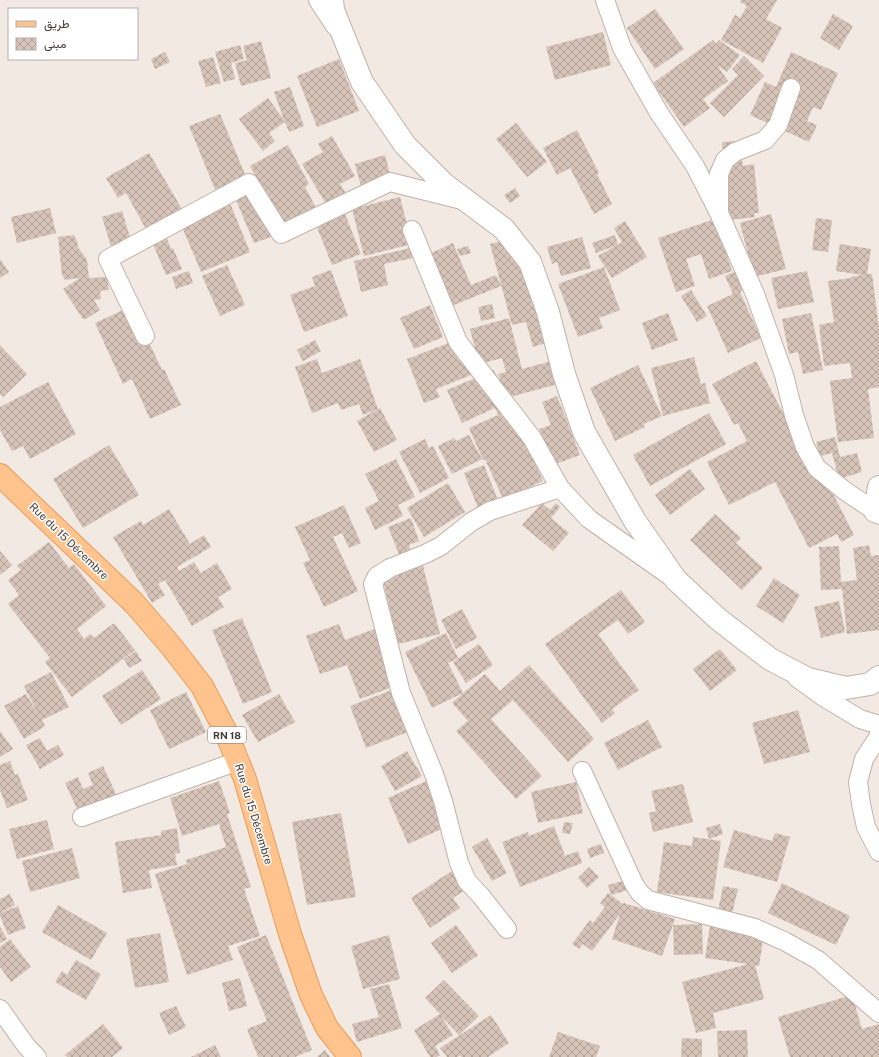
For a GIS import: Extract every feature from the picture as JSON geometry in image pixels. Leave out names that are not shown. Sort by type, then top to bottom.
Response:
[{"type":"main road","name":"Rue du 15 Décembre","points":[[0,475],[134,603],[171,646],[202,686],[225,730],[245,779],[290,934],[311,995],[327,1028],[350,1057]]},
{"type":"street","points":[[318,0],[349,49]]},
{"type":"street","points":[[332,0],[333,10],[362,82],[405,145],[444,184],[504,230],[530,262],[548,312],[564,374],[584,432],[635,521],[676,580]]},
{"type":"street","points":[[605,0],[622,48],[660,113],[696,166],[755,294],[784,374],[794,415],[805,447],[817,468],[845,492],[877,513],[879,487]]},
{"type":"street","points":[[718,213],[719,174],[725,160],[735,152],[765,140],[778,125],[790,88]]},
{"type":"street","points":[[145,336],[108,259],[249,183],[281,234],[390,182],[466,201]]},
{"type":"street","points":[[412,230],[458,342],[532,438],[560,488],[589,520],[676,580],[718,619],[770,659],[822,696],[860,719],[879,726]]},
{"type":"street","points":[[508,929],[467,881],[459,863],[443,801],[434,774],[401,693],[373,584],[377,576],[390,568],[441,546],[471,522],[490,511],[560,488]]},
{"type":"street","points":[[770,659],[808,679],[846,688],[870,684],[879,677]]},
{"type":"street","points":[[879,736],[864,759],[858,782],[866,827],[879,852]]},
{"type":"street","points":[[82,817],[238,761]]},
{"type":"street","points":[[582,771],[634,884],[640,893],[648,900],[755,928],[786,942],[818,960],[879,1013]]},
{"type":"street","points":[[0,1009],[37,1057]]},
{"type":"building","points":[[741,0],[777,0],[766,19],[782,28],[763,63],[721,40],[735,15],[740,18],[747,6],[740,2]]},
{"type":"building","points":[[655,9],[684,49],[655,69],[627,28]]},
{"type":"building","points":[[833,14],[853,26],[839,50],[820,38]]},
{"type":"building","points":[[603,32],[611,65],[555,80],[546,47]]},
{"type":"building","points":[[713,40],[716,44],[719,40],[740,55],[727,72],[717,65],[728,81],[703,99],[710,108],[684,127],[653,83]]},
{"type":"building","points":[[261,41],[271,78],[241,86],[235,63],[247,60],[243,46]]},
{"type":"building","points":[[240,45],[244,59],[231,63],[235,79],[224,82],[215,52]]},
{"type":"building","points":[[165,52],[170,62],[155,69],[151,59]]},
{"type":"building","points":[[791,52],[838,73],[821,110],[813,107],[807,121],[817,125],[809,142],[750,115],[765,82],[776,87]]},
{"type":"building","points":[[744,56],[764,76],[724,117],[710,103],[738,75],[732,69]]},
{"type":"building","points":[[213,57],[221,83],[206,87],[198,61]]},
{"type":"building","points":[[339,59],[359,111],[317,127],[297,76]]},
{"type":"building","points":[[290,87],[304,126],[289,132],[285,122],[269,133],[275,141],[263,151],[239,119],[268,98],[284,120],[274,92]]},
{"type":"building","points":[[220,114],[271,237],[254,243],[236,200],[230,203],[250,252],[201,272],[180,222],[219,199],[189,126]]},
{"type":"building","points":[[516,123],[547,162],[527,177],[496,139]]},
{"type":"building","points":[[577,130],[599,173],[597,174],[612,204],[594,214],[570,168],[557,175],[543,148]]},
{"type":"building","points":[[332,136],[355,176],[340,184],[345,192],[326,204],[302,164],[323,152],[318,144]]},
{"type":"building","points":[[740,141],[743,166],[754,164],[759,213],[754,213],[755,217],[730,220],[722,142]]},
{"type":"building","points":[[288,145],[309,184],[305,187],[318,211],[284,229],[250,166]]},
{"type":"building","points":[[149,153],[182,209],[146,229],[126,193],[118,198],[106,178]]},
{"type":"building","points":[[385,155],[392,182],[362,190],[355,164]]},
{"type":"building","points":[[515,188],[520,196],[510,203],[504,195]]},
{"type":"building","points":[[400,197],[412,244],[364,256],[352,209]]},
{"type":"building","points":[[50,208],[56,233],[17,243],[11,217]]},
{"type":"building","points":[[122,211],[132,244],[112,250],[102,217]]},
{"type":"building","points":[[345,214],[361,254],[332,265],[316,225]]},
{"type":"building","points":[[771,214],[786,269],[754,277],[740,223]]},
{"type":"building","points":[[816,218],[832,220],[828,252],[812,250]]},
{"type":"building","points":[[715,219],[732,271],[709,279],[701,254],[686,259],[695,286],[676,292],[658,238]]},
{"type":"building","points":[[625,221],[647,257],[612,278],[598,256],[617,245],[596,253],[592,243],[615,235],[618,245],[622,242],[614,228]]},
{"type":"building","points":[[164,231],[171,249],[173,248],[182,269],[166,275],[150,237]]},
{"type":"building","points":[[74,235],[78,247],[87,260],[89,278],[107,277],[109,290],[100,291],[101,299],[94,300],[100,310],[86,319],[83,319],[63,289],[80,278],[65,280],[62,275],[58,237]]},
{"type":"building","points":[[517,237],[546,343],[533,347],[526,322],[512,325],[490,244]]},
{"type":"building","points":[[582,237],[591,268],[561,276],[557,262],[552,264],[547,247]]},
{"type":"building","points":[[453,243],[471,285],[496,275],[501,286],[449,307],[427,255]]},
{"type":"building","points":[[840,244],[871,249],[867,274],[872,274],[879,328],[879,387],[868,389],[874,438],[838,442],[830,381],[852,378],[850,363],[824,366],[819,325],[834,322],[828,281],[863,275],[836,271]]},
{"type":"building","points":[[468,246],[471,253],[460,256],[457,249]]},
{"type":"building","points":[[415,247],[418,257],[384,264],[388,285],[361,292],[354,261]]},
{"type":"building","points":[[0,259],[9,272],[0,278]]},
{"type":"building","points":[[227,265],[245,305],[220,316],[202,276]]},
{"type":"building","points":[[604,267],[620,310],[599,318],[603,328],[578,337],[558,284]]},
{"type":"building","points":[[331,270],[348,316],[304,332],[290,295],[315,286],[312,277]]},
{"type":"building","points":[[189,271],[193,283],[176,289],[172,277]]},
{"type":"building","points":[[736,271],[744,289],[740,292],[761,338],[728,353],[707,306],[733,294],[725,276]]},
{"type":"building","points":[[807,271],[814,302],[778,309],[771,278]]},
{"type":"building","points":[[691,290],[707,316],[697,322],[681,296]]},
{"type":"building","points":[[492,304],[495,318],[481,321],[478,307]]},
{"type":"building","points":[[430,305],[443,337],[414,349],[400,318]]},
{"type":"building","points":[[130,307],[162,370],[164,369],[181,405],[150,419],[132,379],[123,384],[95,323]]},
{"type":"building","points":[[668,313],[678,340],[652,350],[642,323]]},
{"type":"building","points":[[811,313],[823,370],[803,374],[798,352],[789,354],[782,319]]},
{"type":"building","points":[[509,318],[522,369],[552,361],[558,384],[506,398],[543,481],[503,499],[469,428],[498,415],[495,408],[462,423],[447,390],[494,370],[503,389],[498,374],[506,372],[502,358],[479,364],[470,329]]},
{"type":"building","points":[[315,340],[321,351],[303,361],[297,350]]},
{"type":"building","points":[[451,342],[458,360],[469,355],[476,373],[436,389],[440,397],[424,403],[407,359]]},
{"type":"building","points":[[0,345],[27,374],[3,397],[0,394]]},
{"type":"building","points":[[694,357],[701,384],[705,383],[710,403],[663,416],[651,368]]},
{"type":"building","points":[[317,359],[322,373],[360,359],[378,409],[363,415],[359,404],[341,410],[338,403],[312,413],[295,367]]},
{"type":"building","points":[[756,361],[814,473],[821,470],[854,535],[841,542],[837,534],[809,548],[775,482],[729,505],[707,462],[747,441],[738,423],[734,425],[712,384]]},
{"type":"building","points":[[638,365],[662,416],[644,424],[645,427],[615,441],[590,388]]},
{"type":"building","points":[[48,382],[76,434],[30,459],[23,446],[12,451],[0,430],[0,407]]},
{"type":"building","points":[[557,396],[580,455],[553,465],[539,429],[551,425],[542,402]]},
{"type":"building","points":[[380,408],[397,440],[374,452],[357,421]]},
{"type":"building","points":[[709,413],[726,444],[650,486],[633,455]]},
{"type":"building","points":[[469,435],[482,459],[452,474],[438,446],[454,438],[456,441]]},
{"type":"building","points":[[835,437],[840,457],[857,453],[862,472],[839,479],[832,453],[820,456],[816,442]]},
{"type":"building","points":[[425,439],[429,448],[433,446],[449,478],[420,493],[399,452]]},
{"type":"building","points":[[109,445],[139,495],[83,528],[53,479]]},
{"type":"building","points":[[396,459],[415,497],[398,505],[403,516],[375,530],[365,508],[379,501],[365,474]]},
{"type":"building","points":[[484,465],[500,505],[480,513],[464,473]]},
{"type":"building","points":[[690,469],[705,489],[670,515],[655,495]]},
{"type":"building","points":[[448,483],[465,512],[424,537],[407,508]]},
{"type":"building","points":[[542,503],[550,510],[556,503],[560,507],[551,518],[569,533],[553,551],[522,525]]},
{"type":"building","points":[[344,505],[361,543],[349,548],[342,533],[333,537],[358,591],[324,607],[303,563],[310,560],[295,527]]},
{"type":"building","points":[[169,509],[190,544],[204,535],[211,547],[177,567],[179,571],[194,562],[201,573],[217,563],[232,589],[218,597],[224,607],[192,626],[165,580],[158,584],[165,595],[152,603],[113,537],[141,521],[143,525]]},
{"type":"building","points":[[715,514],[741,538],[736,543],[763,568],[742,590],[690,540]]},
{"type":"building","points":[[411,518],[419,541],[409,545],[414,560],[403,564],[388,527]]},
{"type":"building","points":[[49,542],[69,568],[74,564],[106,606],[77,629],[84,639],[90,634],[94,638],[114,623],[135,650],[72,697],[45,662],[50,658],[8,604],[19,595],[8,580],[21,570],[17,566]]},
{"type":"building","points":[[869,545],[871,556],[879,555],[879,630],[847,634],[842,589],[821,590],[819,547],[839,546],[841,582],[857,580],[853,548]]},
{"type":"building","points":[[0,551],[12,565],[0,575]]},
{"type":"building","points":[[423,566],[440,634],[398,644],[382,576]]},
{"type":"building","points":[[774,578],[800,595],[783,623],[756,606]]},
{"type":"building","points":[[621,590],[645,622],[628,634],[618,620],[598,634],[639,690],[612,709],[615,713],[602,723],[545,644]]},
{"type":"building","points":[[839,601],[845,632],[821,638],[814,607]]},
{"type":"building","points":[[462,609],[477,638],[456,649],[441,620]]},
{"type":"building","points":[[242,618],[272,692],[243,704],[212,630]]},
{"type":"building","points":[[339,624],[345,640],[377,628],[398,685],[360,699],[347,665],[320,674],[306,636]]},
{"type":"building","points":[[446,633],[458,658],[448,663],[463,693],[432,708],[405,652]]},
{"type":"building","points":[[479,644],[493,665],[466,683],[453,662]]},
{"type":"building","points":[[720,649],[737,670],[710,691],[693,669]]},
{"type":"building","points":[[136,651],[142,661],[129,668],[124,659]]},
{"type":"building","points":[[529,665],[594,739],[568,762],[513,700],[491,719],[542,776],[516,799],[456,731],[468,721],[452,703],[485,674],[500,691]]},
{"type":"building","points":[[142,670],[161,699],[121,725],[102,696]]},
{"type":"building","points":[[51,672],[69,707],[42,720],[45,726],[24,739],[4,706],[26,694],[38,714],[24,686]]},
{"type":"building","points":[[397,688],[413,730],[366,748],[350,706]]},
{"type":"building","points":[[186,692],[206,732],[169,749],[150,710]]},
{"type":"building","points":[[279,694],[295,722],[258,742],[242,715]]},
{"type":"building","points":[[798,710],[810,752],[764,764],[752,723]]},
{"type":"building","points":[[648,720],[662,747],[618,770],[604,743]]},
{"type":"building","points":[[0,731],[13,749],[0,757]]},
{"type":"building","points":[[40,738],[47,751],[58,745],[64,755],[40,769],[26,745]]},
{"type":"building","points":[[407,751],[422,776],[395,791],[381,766]]},
{"type":"building","points":[[10,761],[15,775],[18,774],[28,800],[7,808],[0,790],[0,765]]},
{"type":"building","points":[[103,766],[116,794],[78,811],[65,783],[78,777],[83,789],[93,785],[88,773]]},
{"type":"building","points":[[433,778],[453,824],[408,844],[388,798]]},
{"type":"building","points":[[219,781],[230,813],[227,814],[251,887],[244,889],[260,936],[228,946],[233,960],[187,975],[155,874],[187,864],[186,860],[226,847],[219,824],[182,836],[170,798]]},
{"type":"building","points":[[576,782],[583,813],[538,823],[531,792]]},
{"type":"building","points":[[683,784],[693,822],[653,832],[649,813],[656,811],[651,791]]},
{"type":"building","points":[[341,813],[356,897],[307,905],[292,822]]},
{"type":"building","points":[[47,820],[54,849],[17,859],[9,829]]},
{"type":"building","points":[[564,822],[573,823],[570,834],[562,833]]},
{"type":"building","points":[[720,824],[723,834],[709,839],[706,828]]},
{"type":"building","points":[[554,826],[565,856],[578,851],[582,863],[520,887],[502,842],[528,832],[529,836]]},
{"type":"building","points":[[177,828],[180,853],[175,854],[177,865],[149,870],[152,888],[123,893],[115,842],[161,835],[161,831]]},
{"type":"building","points":[[734,830],[772,841],[775,833],[790,837],[777,882],[723,867]]},
{"type":"building","points":[[693,837],[721,841],[713,900],[657,892],[664,842],[692,846]]},
{"type":"building","points":[[487,838],[507,873],[492,881],[472,847]]},
{"type":"building","points":[[601,844],[604,853],[590,858],[587,849]]},
{"type":"building","points":[[72,848],[80,878],[30,892],[22,861]]},
{"type":"building","points":[[458,867],[471,886],[453,898],[460,908],[430,928],[411,898]]},
{"type":"building","points":[[589,867],[599,877],[587,888],[578,878]]},
{"type":"building","points":[[626,880],[628,890],[611,895],[608,885]]},
{"type":"building","points":[[782,883],[850,916],[836,945],[768,913]]},
{"type":"building","points":[[723,886],[738,889],[732,914],[718,911]]},
{"type":"building","points":[[608,893],[623,904],[624,903],[675,919],[662,956],[612,939],[620,914],[592,951],[583,944],[579,949],[572,944],[590,920],[593,923],[605,907],[600,903]]},
{"type":"building","points":[[10,894],[15,905],[0,913],[0,899]]},
{"type":"building","points":[[58,905],[107,933],[91,960],[42,932]]},
{"type":"building","points":[[18,906],[26,928],[8,935],[0,913]]},
{"type":"building","points":[[711,919],[765,927],[759,966],[755,965],[764,999],[713,1013],[716,1028],[696,1033],[682,982],[748,964],[705,958]]},
{"type":"building","points":[[702,924],[703,954],[674,955],[673,925]]},
{"type":"building","points":[[456,925],[478,955],[452,973],[431,943]]},
{"type":"building","points":[[0,927],[7,939],[0,943]]},
{"type":"building","points":[[160,933],[169,982],[135,988],[126,939]]},
{"type":"building","points":[[266,935],[312,1050],[295,1057],[258,1057],[247,1029],[267,1021],[237,947]]},
{"type":"building","points":[[389,935],[400,979],[363,989],[351,946]]},
{"type":"building","points":[[10,939],[31,967],[11,982],[0,967],[0,947]]},
{"type":"building","points":[[76,960],[101,974],[86,1000],[55,982],[62,971],[67,975]]},
{"type":"building","points":[[240,978],[247,1006],[229,1011],[222,983]]},
{"type":"building","points":[[444,980],[479,1016],[459,1035],[441,1016],[453,1035],[435,1046],[440,1055],[437,1057],[430,1057],[414,1030],[440,1014],[425,998]]},
{"type":"building","points":[[389,984],[402,1028],[357,1042],[352,1024],[379,1017],[370,989]]},
{"type":"building","points":[[852,995],[862,1029],[879,1024],[879,1057],[790,1057],[778,1017]]},
{"type":"building","points":[[176,1006],[186,1027],[169,1035],[159,1013]]},
{"type":"building","points":[[491,1015],[509,1043],[488,1057],[461,1057],[460,1055],[458,1057],[447,1057],[440,1048]]},
{"type":"building","points":[[103,1024],[123,1048],[112,1057],[67,1057],[65,1055]]},
{"type":"building","points":[[747,1030],[748,1057],[718,1057],[717,1031]]},
{"type":"building","points":[[558,1032],[600,1046],[596,1057],[549,1057]]},
{"type":"building","points":[[682,1038],[702,1039],[702,1057],[681,1057]]},
{"type":"building","points":[[215,1045],[221,1057],[191,1057]]},
{"type":"building","points":[[325,1050],[330,1057],[317,1057]]}]
